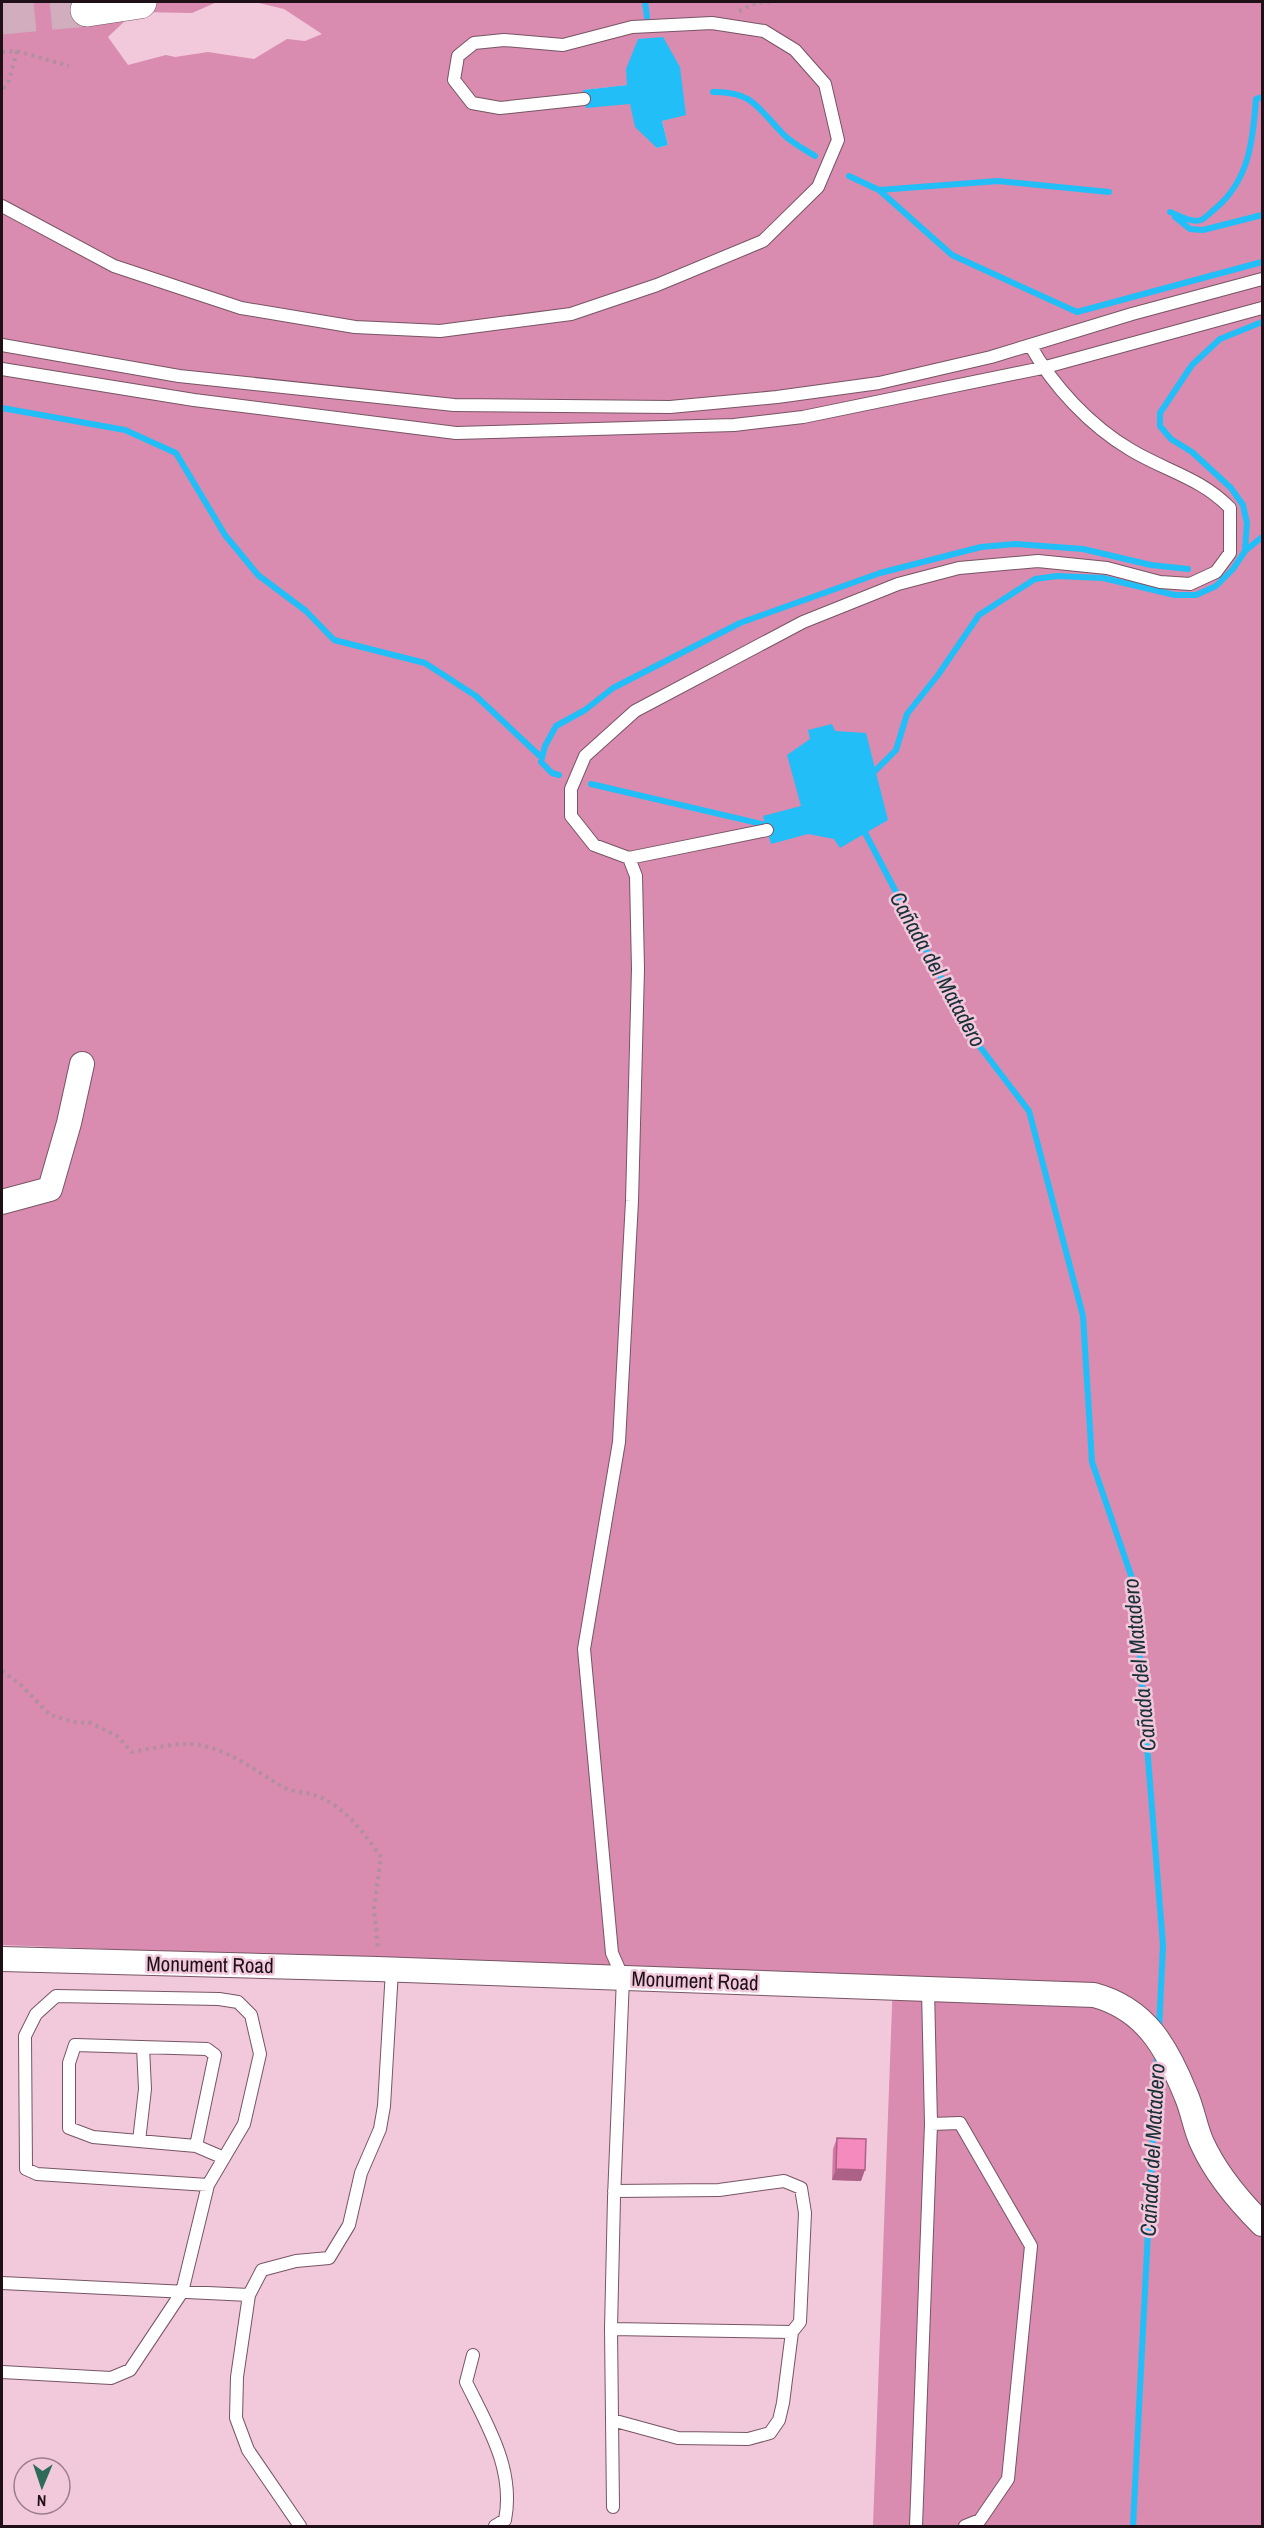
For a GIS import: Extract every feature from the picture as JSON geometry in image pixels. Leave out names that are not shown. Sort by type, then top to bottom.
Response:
[{"type":"highway","points":[[87,10],[140,2]]},
{"type":"street","points":[[2,1202],[50,1189],[69,1123],[82,1064]]},
{"type":"street","name":"Monument Road","points":[[2,1959],[385,1969],[1094,1995],[1115,2001],[1144,2020],[1162,2047],[1186,2095],[1202,2142],[1214,2164],[1244,2205],[1263,2224]]},
{"type":"lane","points":[[2,206],[114,266],[241,308],[355,327],[440,331],[571,314],[657,285],[763,242],[818,187],[838,140],[825,84],[795,50],[764,31],[712,23],[632,27],[563,45],[504,40],[474,44],[458,56],[454,80],[472,103],[500,108],[584,99]]},
{"type":"lane","points":[[2,345],[179,376],[454,405],[670,407],[777,397],[879,383],[1030,345],[1263,279]]},
{"type":"lane","points":[[2,369],[195,400],[456,434],[745,424],[803,417],[1042,368],[1263,308]]},
{"type":"lane","points":[[767,830],[629,858],[594,845],[571,816],[571,789],[585,756],[634,711],[803,622],[898,584],[960,568],[1038,561],[1107,568],[1160,582],[1190,584],[1216,572],[1230,553],[1230,508],[1214,491],[1130,450],[1078,409],[1042,368],[1030,345]]},
{"type":"lane","points":[[613,2507],[611,2329],[623,1978],[612,1953],[584,1649],[619,1430],[632,1201],[638,969],[636,876],[629,858]]},
{"type":"lane","points":[[300,2526],[248,2450],[236,2418],[237,2376],[249,2295],[261,2270],[296,2261],[329,2258],[349,2225],[361,2172],[380,2129],[384,2106],[385,1969]]},
{"type":"lane","points":[[916,2526],[931,2124],[928,1989]]},
{"type":"lane","points":[[2,2372],[111,2378],[130,2370],[182,2292],[208,2185],[244,2124],[260,2054],[251,2015],[238,2002],[219,1999],[56,1996],[36,2014],[25,2036],[26,2169],[37,2174],[208,2185]]},
{"type":"lane","points":[[195,2146],[215,2055],[207,2049],[75,2045],[69,2063],[69,2128],[93,2137],[195,2146],[224,2158]]},
{"type":"lane","points":[[139,2141],[145,2090],[143,2047]]},
{"type":"lane","points":[[931,2124],[960,2122],[1031,2246],[1008,2479],[980,2520],[965,2526]]},
{"type":"lane","points":[[612,2420],[678,2438],[748,2439],[770,2433],[779,2420],[792,2332],[800,2322],[805,2213],[801,2188],[784,2181],[719,2190],[614,2191]]},
{"type":"lane","points":[[2,2283],[249,2295]]},
{"type":"lane","points":[[611,2329],[792,2332]]},
{"type":"lane","points":[[473,2355],[466,2382],[500,2451],[508,2502],[505,2520],[495,2526]]},
{"type":"path","points":[[2,91],[9,80],[16,51]]},
{"type":"path","points":[[2,52],[16,51],[69,66]]},
{"type":"path","points":[[2,1671],[20,1684],[50,1715],[74,1722],[91,1723],[117,1736],[132,1752],[183,1744],[204,1746],[250,1765],[285,1788],[316,1795],[340,1810],[365,1835],[381,1857],[374,1908],[385,1969]]},
{"type":"shaded area","points":[[2,2],[217,2],[192,13],[141,12],[128,18],[108,37],[128,65],[166,55],[175,57],[208,52],[254,59],[287,39],[305,41],[322,34],[284,9],[255,2],[1262,2],[1262,2526],[873,2526],[893,1979],[2,1945]],"holes":[[[628,85],[686,114],[662,121],[668,145],[657,148],[630,104],[584,90]]]},
{"type":"water","points":[[663,37],[680,67],[686,115],[662,121],[668,145],[657,148],[635,127],[630,104],[586,108],[583,90],[627,85],[626,69],[638,39]]},
{"type":"water","points":[[832,724],[835,731],[866,733],[888,820],[840,848],[834,839],[808,834],[771,844],[763,816],[801,806],[787,755],[810,739],[808,730]]},
{"type":"building","points":[[837,2138],[866,2139],[865,2170],[836,2169]]},
{"type":"waterway","name":"Cañada del Matadero","points":[[645,2],[647,17]]},
{"type":"waterway","points":[[713,92],[726,92],[746,98],[787,137],[815,156]]},
{"type":"waterway","points":[[1170,212],[1189,220],[1201,220],[1227,197],[1236,185],[1247,159],[1251,145],[1256,99],[1262,97]]},
{"type":"waterway","points":[[849,176],[879,190],[998,181],[1109,192]]},
{"type":"waterway","points":[[879,190],[952,255],[1077,312],[1262,262]]},
{"type":"waterway","points":[[1175,217],[1190,229],[1203,230],[1262,215]]},
{"type":"waterway","points":[[870,776],[896,750],[907,714],[938,675],[979,615],[1035,579],[1057,576],[1103,578],[1175,595],[1196,595],[1216,586],[1233,569],[1245,551],[1247,523],[1243,505],[1231,488],[1192,452],[1171,439],[1160,426],[1160,413],[1192,365],[1220,339],[1262,322]]},
{"type":"waterway","points":[[2,408],[125,430],[176,453],[225,535],[258,575],[306,611],[334,640],[425,663],[476,696],[542,758]]},
{"type":"waterway","points":[[1245,551],[1262,537]]},
{"type":"waterway","points":[[559,775],[552,773],[541,762],[545,746],[556,726],[585,710],[613,688],[740,623],[880,573],[981,547],[1015,544],[1083,549],[1151,565],[1188,569]]},
{"type":"waterway","points":[[591,784],[766,825],[771,824]]},
{"type":"waterway","name":"Cañada del Matadero","points":[[862,827],[971,1035],[1029,1111],[1083,1316],[1092,1462],[1134,1584],[1163,1945],[1159,2030]]},
{"type":"waterway","name":"Cañada del Matadero","points":[[1133,2526],[1157,2055]]},
{"type":"tunnel","points":[[2,18],[87,10]]}]
